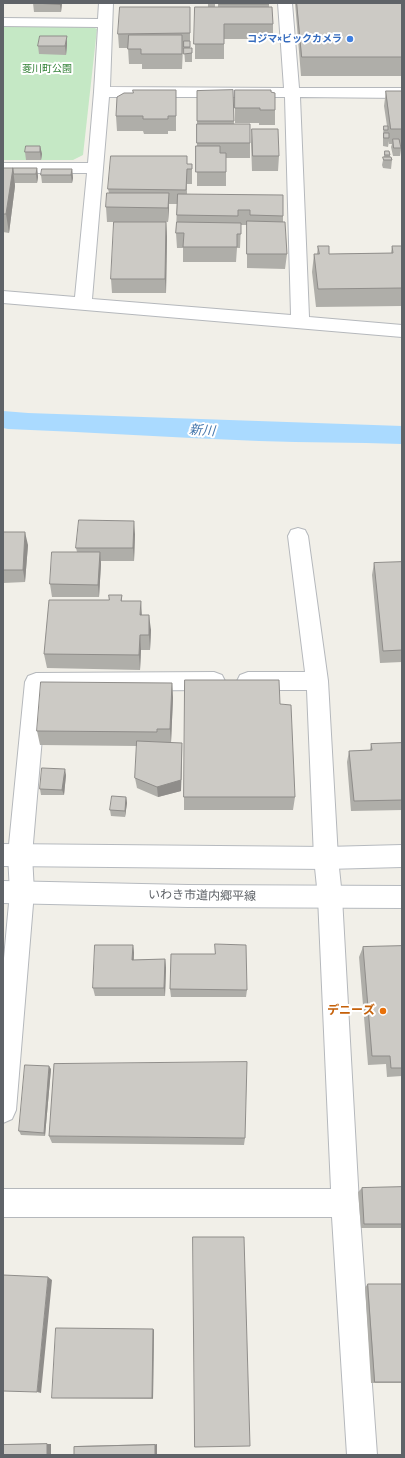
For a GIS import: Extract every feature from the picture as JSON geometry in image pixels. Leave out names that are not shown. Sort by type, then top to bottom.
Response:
[{"type":"street","points":[[83,304],[102,92],[106,3]]},
{"type":"street","points":[[285,3],[292,93],[300,321]]},
{"type":"street","points":[[3,22],[105,22]]},
{"type":"street","points":[[102,92],[402,92]]},
{"type":"street","points":[[3,168],[95,168]]},
{"type":"street","points":[[3,297],[300,321],[402,331]]},
{"type":"street","points":[[298,536],[317,681],[326,858],[330,897],[345,1203],[362,1455]]},
{"type":"street","points":[[3,1110],[13,892],[11,855],[36,682],[317,681]]},
{"type":"street","points":[[11,855],[326,858],[402,856]]},
{"type":"street","name":"いわき市道内郷平線","points":[[13,892],[402,897]]},
{"type":"street","points":[[3,1203],[345,1203]]},
{"type":"green space","name":"菱川町公園","points":[[86,24],[97,29],[83,155],[73,160],[3,160],[3,25]]},
{"type":"water","name":"新川","points":[[3,411],[402,426],[402,444],[259,441],[8,429],[3,428]]},
{"type":"building","points":[[33,3],[60,3],[60,4]]},
{"type":"building","points":[[269,3],[269,4],[219,4]]},
{"type":"building","name":"コジマ×ビックカメラ","points":[[297,3],[402,3],[402,57],[302,57]]},
{"type":"building","points":[[120,7],[190,7],[190,33],[118,34]]},
{"type":"building","points":[[195,7],[272,7],[273,24],[224,24],[224,44],[194,44]]},
{"type":"building","points":[[129,35],[182,35],[182,54],[141,54],[141,49],[128,49]]},
{"type":"building","points":[[40,36],[67,36],[65,46],[38,46]]},
{"type":"building","points":[[184,41],[190,41],[190,47],[184,47]]},
{"type":"building","points":[[184,48],[192,48],[192,53],[184,54]]},
{"type":"building","points":[[133,90],[176,90],[176,116],[168,116],[168,119],[143,119],[143,116],[116,116],[117,97],[124,93],[133,93]]},
{"type":"building","points":[[233,90],[234,121],[197,121],[197,91]]},
{"type":"building","points":[[235,90],[271,90],[271,92],[275,93],[275,110],[260,110],[260,108],[235,108]]},
{"type":"building","points":[[386,91],[402,91],[402,129],[391,129]]},
{"type":"building","points":[[197,124],[250,124],[250,143],[197,143]]},
{"type":"building","points":[[384,126],[388,126],[388,130],[384,130]]},
{"type":"building","points":[[252,129],[278,129],[279,156],[253,156]]},
{"type":"building","points":[[384,133],[389,133],[389,138],[384,138]]},
{"type":"building","points":[[393,139],[399,139],[401,148],[394,148]]},
{"type":"building","points":[[26,146],[40,146],[40,152],[25,152]]},
{"type":"building","points":[[196,146],[220,146],[220,153],[226,153],[226,172],[196,172]]},
{"type":"building","points":[[385,151],[389,151],[390,155],[385,155]]},
{"type":"building","points":[[111,156],[187,156],[187,164],[192,164],[192,169],[187,169],[186,190],[108,189]]},
{"type":"building","points":[[383,157],[391,157],[392,160],[384,160]]},
{"type":"building","points":[[3,168],[13,168],[6,214],[3,214]]},
{"type":"building","points":[[13,168],[37,168],[36,174],[14,174]]},
{"type":"building","points":[[42,169],[72,169],[71,175],[41,175]]},
{"type":"building","points":[[107,193],[169,193],[168,208],[106,207]]},
{"type":"building","points":[[178,194],[283,195],[283,216],[250,215],[250,210],[238,210],[238,216],[177,215]]},
{"type":"building","points":[[247,221],[285,222],[287,254],[247,254]]},
{"type":"building","points":[[114,222],[166,222],[165,279],[111,279]]},
{"type":"building","points":[[177,222],[241,223],[241,234],[237,234],[237,247],[183,247],[184,233],[176,233]]},
{"type":"building","points":[[318,246],[329,246],[329,254],[393,253],[392,246],[402,246],[402,288],[318,289],[314,254],[319,254]]},
{"type":"building","points":[[79,520],[134,521],[133,548],[76,548]]},
{"type":"building","points":[[3,532],[25,532],[23,570],[3,570]]},
{"type":"building","points":[[52,552],[100,552],[98,585],[50,584]]},
{"type":"building","points":[[402,562],[402,650],[383,651],[374,563]]},
{"type":"building","points":[[109,595],[122,595],[121,601],[141,601],[140,615],[149,615],[149,635],[140,635],[139,655],[44,654],[49,600],[109,600]]},
{"type":"building","points":[[185,680],[279,680],[280,704],[291,705],[295,797],[184,797]]},
{"type":"building","points":[[41,682],[172,683],[170,729],[157,729],[157,732],[37,731]]},
{"type":"building","points":[[137,741],[182,743],[181,780],[157,787],[135,778]]},
{"type":"building","points":[[402,743],[402,800],[354,801],[349,751],[372,750],[371,744]]},
{"type":"building","points":[[42,768],[65,769],[62,790],[40,789]]},
{"type":"building","points":[[112,796],[126,797],[125,811],[110,810]]},
{"type":"building","points":[[215,944],[246,945],[247,990],[170,989],[171,954],[215,954]]},
{"type":"building","points":[[95,945],[133,945],[132,960],[165,959],[164,988],[93,988]]},
{"type":"building","name":"デニーズ","points":[[402,946],[402,1068],[391,1068],[390,1056],[372,1056],[363,947]]},
{"type":"building","points":[[247,1062],[245,1138],[49,1136],[54,1064]]},
{"type":"building","points":[[25,1065],[49,1066],[44,1133],[19,1131]]},
{"type":"building","points":[[402,1187],[402,1224],[364,1224],[362,1188]]},
{"type":"building","points":[[193,1237],[244,1237],[250,1446],[195,1447]]},
{"type":"building","points":[[3,1275],[48,1277],[37,1392],[3,1391]]},
{"type":"building","points":[[368,1284],[402,1284],[402,1382],[375,1382]]},
{"type":"building","points":[[56,1328],[153,1329],[152,1398],[52,1398]]},
{"type":"building","points":[[47,1444],[47,1455],[3,1455],[3,1445]]},
{"type":"building","points":[[155,1445],[155,1455],[74,1455],[74,1447]]},
{"type":"place","name":"コジマ×ビックカメラ","points":[[350,39]]},
{"type":"place","name":"デニーズ","points":[[383,1011]]}]
